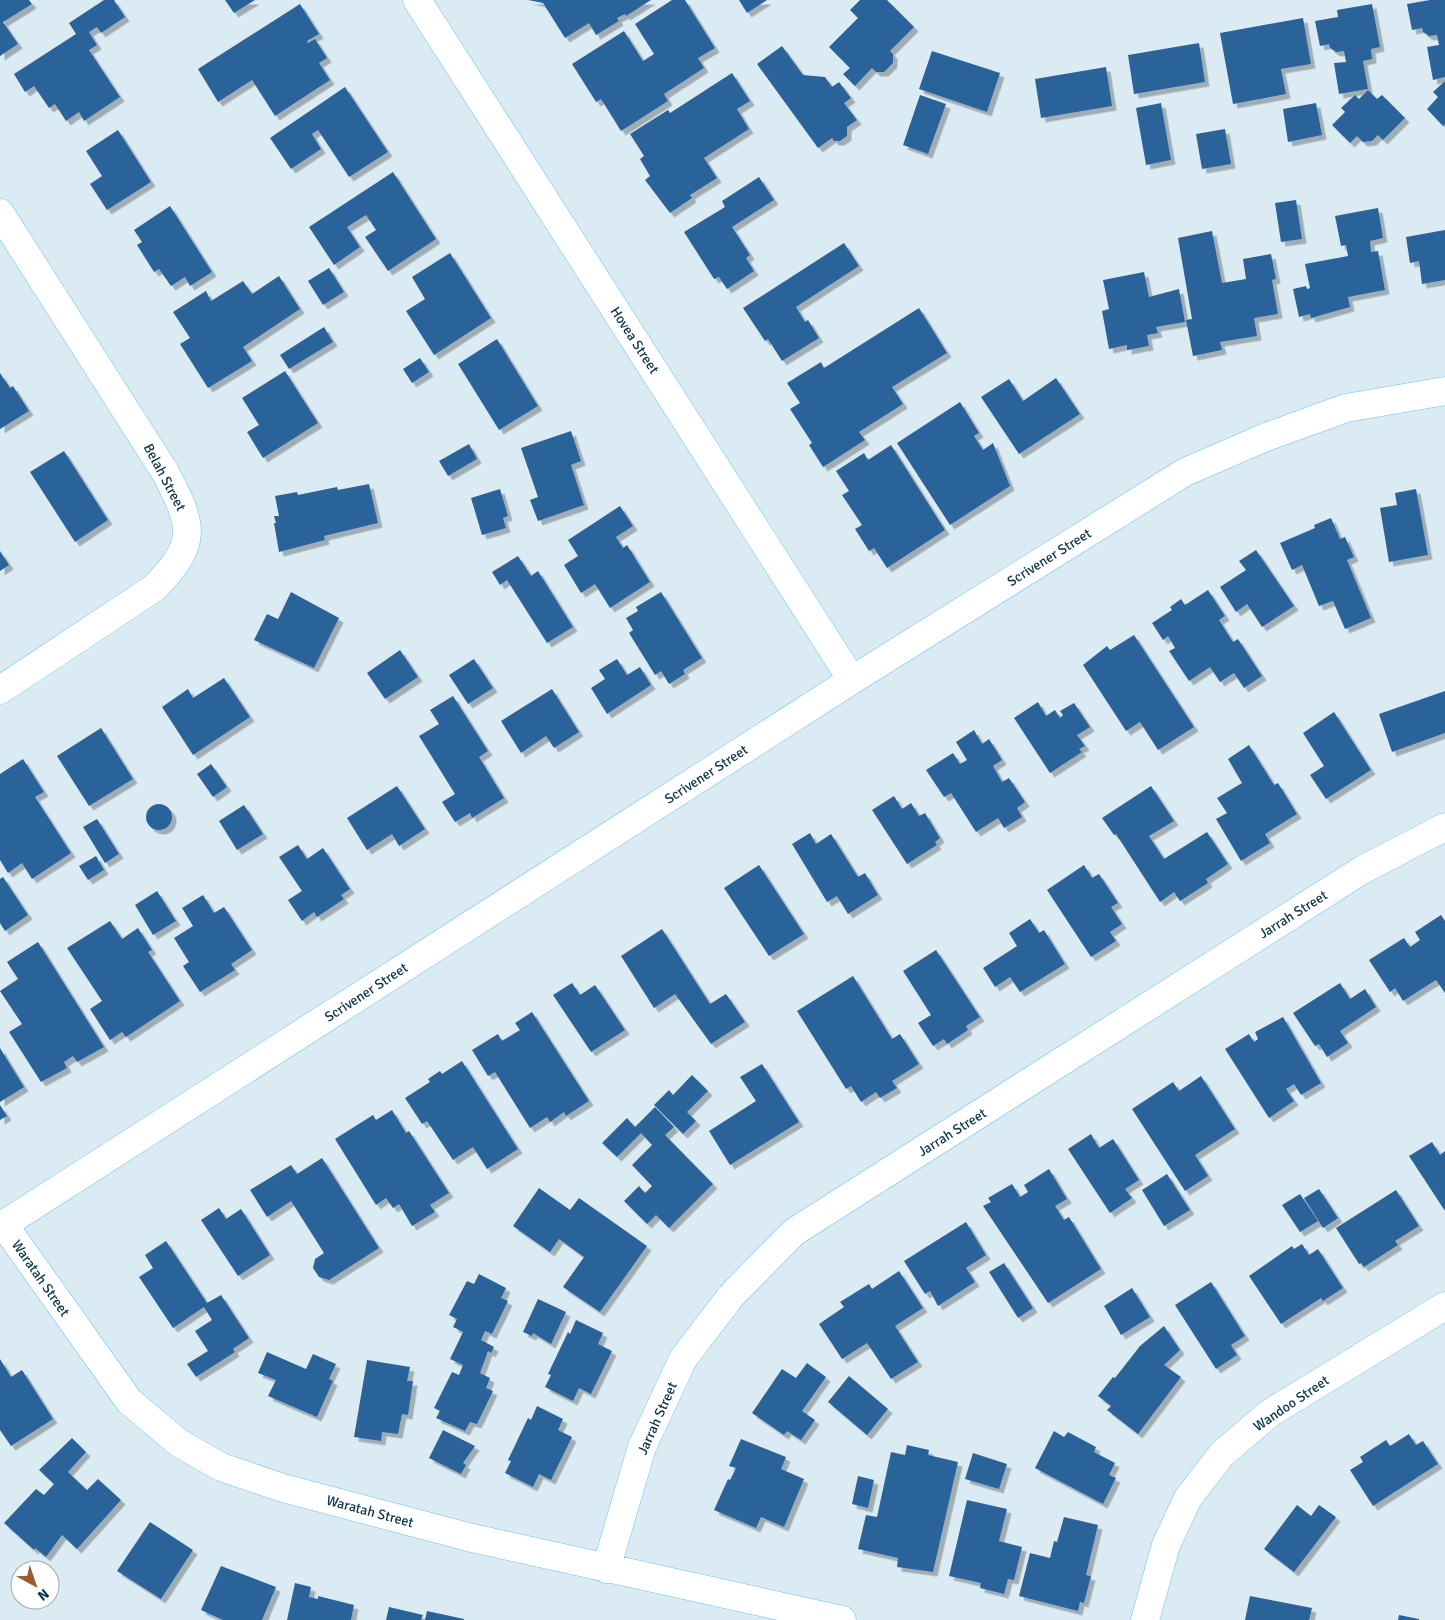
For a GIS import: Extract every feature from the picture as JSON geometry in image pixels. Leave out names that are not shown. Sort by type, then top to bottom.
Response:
[{"type":"street","name":"Hovea Street","points":[[417,0],[852,680]]},
{"type":"street","name":"Belah Street","points":[[0,213],[165,472],[187,518],[186,545],[175,567],[154,588],[0,690]]},
{"type":"street","name":"Scrivener Street","points":[[2,1226],[852,680],[1185,472],[1266,437],[1346,408],[1445,391]]},
{"type":"street","name":"Jarrah Street","points":[[606,1569],[642,1447],[683,1359],[731,1296],[794,1232],[1362,870],[1445,827]]},
{"type":"street","name":"Waratah Street","points":[[2,1226],[129,1401],[179,1443],[221,1467],[283,1488],[468,1537],[842,1620]]},
{"type":"street","name":"Wandoo Street","points":[[1145,1620],[1166,1544],[1188,1498],[1222,1454],[1270,1414],[1445,1306]]},
{"type":"building","points":[[0,0],[29,0],[32,4],[3,22],[18,44],[0,56]]},
{"type":"building","points":[[104,0],[114,0],[125,17],[101,33],[97,27],[89,32],[97,45],[89,50],[120,97],[84,121],[79,112],[66,121],[55,104],[49,108],[34,86],[25,92],[14,74],[76,34],[69,23]]},
{"type":"building","points":[[225,0],[255,0],[234,13]]},
{"type":"building","points":[[528,0],[651,0],[626,16],[625,14],[617,18],[619,21],[596,35],[589,23],[565,38],[543,3]]},
{"type":"building","points":[[672,0],[685,0],[715,48],[698,58],[704,68],[664,94],[668,101],[621,131],[601,99],[596,102],[572,64],[624,31],[643,61],[654,54],[635,24]]},
{"type":"building","points":[[739,0],[767,0],[747,13]]},
{"type":"building","points":[[860,0],[887,0],[914,27],[890,51],[893,54],[893,63],[884,72],[876,72],[872,68],[855,86],[843,74],[850,68],[829,47],[858,18],[850,10]]},
{"type":"building","points":[[1430,0],[1445,0],[1445,77],[1433,80],[1427,47],[1439,45],[1437,35],[1429,36],[1423,32],[1422,28],[1412,30],[1407,4]]},
{"type":"building","points":[[300,4],[319,34],[307,41],[308,43],[315,39],[327,58],[319,63],[330,80],[275,116],[252,80],[218,102],[198,69]]},
{"type":"building","points":[[1372,4],[1380,47],[1371,49],[1372,59],[1363,61],[1368,89],[1339,94],[1334,63],[1346,62],[1344,51],[1336,52],[1330,48],[1329,44],[1320,46],[1315,21],[1338,17],[1337,10]]},
{"type":"building","points":[[1303,18],[1311,64],[1281,69],[1286,94],[1233,104],[1220,33]]},
{"type":"building","points":[[1199,43],[1205,82],[1134,94],[1128,55]]},
{"type":"building","points":[[782,46],[803,75],[825,77],[832,87],[839,82],[851,98],[844,103],[857,120],[847,127],[847,136],[840,141],[834,141],[832,138],[818,148],[757,64]]},
{"type":"building","points":[[932,51],[1000,73],[987,112],[919,89]]},
{"type":"building","points":[[1106,67],[1112,106],[1041,118],[1035,79]]},
{"type":"building","points":[[732,73],[750,101],[737,109],[749,129],[704,158],[717,178],[690,195],[692,198],[670,213],[645,180],[650,176],[640,159],[644,156],[630,134],[668,110],[670,113]]},
{"type":"building","points":[[1445,81],[1445,124],[1443,126],[1427,109],[1438,97],[1433,92]]},
{"type":"building","points":[[345,87],[388,152],[349,177],[318,130],[312,134],[321,149],[291,169],[270,138]]},
{"type":"building","points":[[1368,90],[1377,99],[1382,95],[1405,118],[1383,140],[1378,135],[1372,141],[1363,142],[1357,136],[1350,143],[1332,125],[1345,112],[1341,108],[1355,95],[1359,99]]},
{"type":"building","points":[[920,95],[946,104],[928,154],[903,145]]},
{"type":"building","points":[[1161,103],[1171,160],[1146,165],[1136,108]]},
{"type":"building","points":[[1316,103],[1322,135],[1288,142],[1283,109]]},
{"type":"building","points":[[1225,129],[1231,164],[1202,169],[1196,134]]},
{"type":"building","points":[[118,130],[151,182],[107,210],[90,184],[102,176],[86,151]]},
{"type":"building","points":[[393,172],[436,239],[388,271],[365,237],[376,230],[366,215],[347,227],[360,247],[334,265],[309,227]]},
{"type":"building","points":[[759,177],[774,200],[732,227],[750,255],[746,258],[754,271],[727,289],[719,277],[714,279],[684,232],[725,207],[722,201]]},
{"type":"building","points":[[1296,200],[1302,239],[1281,242],[1275,203]]},
{"type":"building","points":[[170,206],[212,272],[190,286],[185,277],[171,286],[159,269],[154,272],[137,245],[142,242],[134,230]]},
{"type":"building","points":[[1378,208],[1383,238],[1370,241],[1371,252],[1378,251],[1385,290],[1348,297],[1350,307],[1311,318],[1310,314],[1299,317],[1293,289],[1306,286],[1307,289],[1310,288],[1305,264],[1348,256],[1346,245],[1341,246],[1335,216]]},
{"type":"building","points":[[1445,230],[1445,280],[1422,284],[1419,261],[1410,263],[1406,237]]},
{"type":"building","points":[[1212,231],[1222,283],[1246,279],[1243,259],[1271,254],[1276,279],[1272,280],[1278,314],[1254,318],[1257,336],[1220,342],[1222,350],[1193,356],[1186,320],[1192,319],[1178,238]]},
{"type":"building","points":[[844,243],[859,266],[796,307],[805,322],[808,320],[819,338],[782,361],[768,339],[765,341],[743,308]]},
{"type":"building","points":[[450,253],[491,318],[434,355],[406,311],[425,299],[412,277]]},
{"type":"building","points":[[329,268],[344,292],[323,305],[308,281]]},
{"type":"building","points":[[1144,272],[1149,297],[1179,289],[1185,322],[1156,327],[1158,333],[1147,335],[1149,346],[1127,350],[1127,345],[1109,349],[1102,311],[1109,309],[1103,280]]},
{"type":"building","points":[[279,276],[300,309],[243,347],[252,361],[208,388],[180,344],[190,338],[173,312],[206,291],[211,301],[243,281],[252,294]]},
{"type":"building","points":[[919,308],[947,353],[892,387],[903,404],[859,432],[865,440],[823,467],[809,445],[812,443],[790,409],[800,403],[787,383],[821,362],[824,368]]},
{"type":"building","points":[[324,327],[333,342],[289,369],[280,355]]},
{"type":"building","points":[[497,339],[538,406],[499,430],[458,364]]},
{"type":"building","points":[[420,358],[429,372],[412,383],[403,369]]},
{"type":"building","points":[[285,371],[318,423],[263,458],[247,432],[259,425],[242,398]]},
{"type":"building","points":[[0,373],[10,388],[13,386],[29,411],[0,429]]},
{"type":"building","points":[[1056,378],[1080,414],[1019,454],[981,397],[1009,379],[1023,401]]},
{"type":"building","points":[[960,402],[979,433],[974,436],[983,450],[993,443],[1010,486],[950,525],[897,443]]},
{"type":"building","points":[[571,431],[581,461],[571,465],[584,505],[538,521],[530,500],[538,497],[521,448]]},
{"type":"building","points":[[469,444],[477,459],[448,476],[439,461]]},
{"type":"building","points":[[891,445],[945,530],[887,568],[874,548],[869,551],[855,529],[862,525],[842,495],[849,491],[836,471],[864,453],[868,460]]},
{"type":"building","points":[[64,451],[108,520],[75,542],[30,472]]},
{"type":"building","points":[[369,484],[378,523],[324,536],[325,540],[279,552],[274,523],[276,523],[274,516],[279,516],[275,496],[297,492],[298,495],[337,487],[338,490]]},
{"type":"building","points":[[500,489],[508,516],[503,518],[506,528],[482,535],[471,498]]},
{"type":"building","points":[[1416,489],[1428,555],[1389,562],[1380,508],[1397,505],[1395,493]]},
{"type":"building","points":[[620,506],[633,526],[616,537],[623,548],[627,545],[650,582],[610,608],[595,584],[581,593],[564,565],[578,556],[568,540]]},
{"type":"building","points":[[1331,518],[1340,539],[1345,537],[1354,557],[1347,560],[1371,618],[1345,629],[1333,601],[1319,606],[1302,565],[1292,570],[1280,543],[1315,528],[1314,525]]},
{"type":"building","points":[[1256,550],[1294,606],[1262,627],[1247,604],[1236,612],[1220,587],[1246,570],[1239,561]]},
{"type":"building","points":[[0,551],[9,565],[0,571]]},
{"type":"building","points":[[518,556],[531,576],[538,571],[573,627],[547,643],[507,580],[500,585],[492,572]]},
{"type":"building","points":[[1208,590],[1225,616],[1219,620],[1233,642],[1238,639],[1262,676],[1244,688],[1234,673],[1220,682],[1210,667],[1189,681],[1169,651],[1175,648],[1168,636],[1163,640],[1152,623],[1172,610],[1170,607],[1181,599],[1185,605]]},
{"type":"building","points":[[291,592],[339,618],[314,668],[254,640],[267,614],[278,619]]},
{"type":"building","points":[[661,592],[702,658],[683,670],[685,674],[669,684],[661,671],[655,675],[629,633],[633,630],[626,618],[638,611],[636,607]]},
{"type":"building","points":[[1134,635],[1194,727],[1158,750],[1140,722],[1126,731],[1083,665],[1107,646],[1110,650]]},
{"type":"building","points":[[400,650],[418,677],[385,699],[367,673]]},
{"type":"building","points":[[474,659],[493,688],[468,704],[449,675]]},
{"type":"building","points":[[617,659],[627,675],[640,667],[651,685],[607,714],[591,688],[605,679],[599,670]]},
{"type":"building","points":[[224,678],[250,717],[193,755],[162,707],[188,689],[193,698]]},
{"type":"building","points":[[552,689],[579,732],[554,748],[546,736],[521,753],[501,721]]},
{"type":"building","points":[[1445,691],[1445,733],[1392,752],[1379,714]]},
{"type":"building","points":[[453,696],[488,751],[479,757],[504,798],[472,818],[470,813],[455,822],[442,802],[455,794],[419,736],[439,724],[430,710]]},
{"type":"building","points":[[1038,702],[1046,716],[1055,710],[1060,718],[1063,715],[1060,711],[1074,703],[1090,727],[1077,735],[1085,746],[1079,749],[1082,752],[1050,773],[1014,718]]},
{"type":"building","points":[[1334,712],[1371,770],[1326,799],[1310,775],[1324,766],[1303,733]]},
{"type":"building","points":[[101,728],[133,779],[89,806],[57,756]]},
{"type":"building","points":[[974,730],[982,744],[989,739],[1002,760],[993,766],[1002,782],[1009,778],[1025,802],[1017,808],[1022,817],[1004,828],[998,818],[976,832],[951,793],[944,797],[926,770],[953,753],[960,764],[967,760],[956,742]]},
{"type":"building","points":[[1249,745],[1274,785],[1278,783],[1297,814],[1265,834],[1270,843],[1241,861],[1216,819],[1227,813],[1217,798],[1242,783],[1228,759]]},
{"type":"building","points":[[23,759],[44,792],[35,797],[71,853],[32,879],[22,863],[8,873],[0,860],[0,774]]},
{"type":"building","points":[[211,764],[227,787],[213,797],[197,774]]},
{"type":"building","points":[[397,786],[425,829],[399,846],[392,834],[367,850],[347,818]]},
{"type":"building","points":[[1151,786],[1174,821],[1149,836],[1164,859],[1207,832],[1228,864],[1206,879],[1208,883],[1180,901],[1174,892],[1160,902],[1116,834],[1114,835],[1102,818]]},
{"type":"building","points":[[894,796],[902,809],[911,803],[919,816],[925,813],[940,838],[935,842],[937,845],[907,864],[872,810]]},
{"type":"building","points":[[159,804],[169,807],[172,817],[169,827],[159,830],[149,827],[146,817],[149,807]]},
{"type":"building","points":[[244,805],[263,834],[237,850],[219,821]]},
{"type":"building","points":[[97,819],[119,854],[105,863],[83,827]]},
{"type":"building","points":[[810,833],[816,844],[831,834],[858,877],[865,873],[878,895],[848,914],[837,896],[827,902],[792,844]]},
{"type":"building","points":[[298,845],[307,859],[323,848],[350,889],[341,895],[344,899],[317,917],[314,912],[302,921],[288,900],[302,891],[279,857]]},
{"type":"building","points":[[96,856],[104,870],[88,880],[79,866]]},
{"type":"building","points":[[759,865],[804,934],[769,956],[724,888]]},
{"type":"building","points":[[1084,865],[1092,878],[1099,874],[1118,903],[1111,907],[1122,924],[1110,932],[1116,941],[1091,957],[1047,890]]},
{"type":"building","points":[[3,877],[28,915],[5,931],[0,923],[0,879]]},
{"type":"building","points":[[157,891],[176,921],[153,935],[135,905]]},
{"type":"building","points":[[203,895],[214,913],[224,907],[252,950],[231,964],[235,970],[200,992],[183,966],[189,962],[174,938],[193,926],[182,908]]},
{"type":"building","points":[[1441,915],[1445,921],[1445,993],[1436,980],[1403,1001],[1395,988],[1390,992],[1369,960],[1404,938],[1410,947],[1420,940],[1415,932]]},
{"type":"building","points":[[1030,919],[1039,933],[1044,930],[1065,964],[1020,992],[1010,977],[995,987],[983,968],[1017,946],[1009,933]]},
{"type":"building","points":[[110,921],[122,939],[138,928],[152,950],[148,952],[180,1001],[126,1037],[122,1032],[110,1040],[90,1009],[102,1001],[67,948]]},
{"type":"building","points":[[662,929],[710,1004],[726,994],[745,1022],[711,1044],[675,994],[654,1008],[621,956]]},
{"type":"building","points":[[38,942],[104,1047],[77,1062],[73,1056],[64,1062],[67,1068],[41,1082],[9,1032],[22,1024],[0,991],[18,979],[7,962]]},
{"type":"building","points":[[936,950],[980,1017],[966,1026],[968,1030],[947,1044],[944,1039],[933,1046],[918,1023],[931,1015],[903,971]]},
{"type":"building","points":[[853,976],[892,1039],[900,1034],[919,1064],[892,1081],[897,1088],[880,1098],[876,1092],[861,1102],[851,1086],[846,1089],[797,1011]]},
{"type":"building","points":[[572,983],[580,995],[595,985],[625,1030],[591,1052],[553,995]]},
{"type":"building","points":[[1340,983],[1350,999],[1365,989],[1376,1007],[1340,1031],[1348,1043],[1327,1057],[1319,1044],[1315,1046],[1293,1013]]},
{"type":"building","points":[[532,1012],[589,1101],[566,1116],[564,1112],[550,1122],[547,1117],[530,1128],[495,1072],[488,1076],[472,1050],[498,1034],[502,1041],[520,1030],[515,1023]]},
{"type":"building","points":[[1283,1017],[1321,1083],[1301,1095],[1294,1084],[1286,1089],[1294,1101],[1269,1118],[1225,1049],[1249,1034],[1254,1042],[1258,1039],[1255,1032]]},
{"type":"building","points":[[0,1048],[24,1087],[0,1102]]},
{"type":"building","points":[[462,1061],[518,1149],[487,1169],[473,1147],[453,1160],[427,1121],[422,1124],[405,1098],[430,1082],[428,1079],[440,1071],[442,1074]]},
{"type":"building","points":[[762,1064],[799,1122],[730,1165],[709,1131],[756,1101],[740,1077]]},
{"type":"building","points":[[692,1075],[708,1091],[687,1112],[696,1121],[683,1134],[654,1105],[669,1090],[673,1095]]},
{"type":"building","points":[[1201,1076],[1235,1129],[1195,1155],[1208,1176],[1185,1191],[1132,1109],[1173,1082],[1179,1091]]},
{"type":"building","points":[[0,1105],[7,1116],[0,1120]]},
{"type":"building","points":[[655,1107],[674,1127],[665,1135],[713,1184],[669,1228],[656,1215],[647,1224],[624,1201],[639,1186],[645,1193],[652,1186],[632,1165],[652,1145],[641,1133],[617,1157],[602,1143],[627,1118],[635,1127]]},
{"type":"building","points":[[392,1110],[406,1133],[409,1131],[449,1193],[430,1205],[435,1212],[412,1226],[399,1204],[393,1208],[386,1198],[376,1205],[335,1139],[373,1115],[376,1120]]},
{"type":"building","points":[[1091,1134],[1099,1148],[1113,1139],[1139,1180],[1125,1189],[1132,1198],[1110,1213],[1068,1149]]},
{"type":"building","points":[[1432,1142],[1440,1155],[1445,1151],[1445,1211],[1409,1156]]},
{"type":"building","points":[[322,1158],[379,1248],[329,1280],[319,1277],[313,1268],[315,1259],[324,1253],[291,1201],[267,1217],[250,1190],[291,1165],[297,1174]]},
{"type":"building","points":[[1049,1169],[1067,1199],[1055,1206],[1064,1220],[1069,1217],[1101,1269],[1048,1303],[983,1206],[991,1202],[988,1198],[1012,1184],[1020,1197],[1028,1192],[1024,1185]]},
{"type":"building","points":[[1167,1174],[1190,1210],[1164,1226],[1142,1190]]},
{"type":"building","points":[[539,1188],[570,1210],[579,1198],[647,1246],[600,1312],[563,1287],[584,1257],[559,1239],[550,1252],[513,1226]]},
{"type":"building","points":[[1319,1189],[1338,1218],[1323,1228],[1304,1198]]},
{"type":"building","points":[[1396,1190],[1419,1226],[1395,1241],[1398,1245],[1364,1267],[1361,1263],[1359,1264],[1336,1228]]},
{"type":"building","points":[[1300,1194],[1318,1221],[1300,1232],[1282,1205]]},
{"type":"building","points":[[219,1208],[226,1219],[241,1209],[270,1255],[238,1276],[201,1220]]},
{"type":"building","points":[[966,1222],[986,1255],[966,1268],[975,1282],[938,1306],[930,1291],[925,1294],[904,1261]]},
{"type":"building","points":[[166,1241],[207,1303],[221,1295],[249,1338],[233,1349],[235,1352],[196,1377],[187,1364],[208,1351],[195,1331],[212,1320],[204,1307],[173,1328],[139,1277],[153,1268],[145,1255]]},
{"type":"building","points":[[1302,1244],[1309,1255],[1318,1249],[1343,1288],[1323,1301],[1321,1298],[1281,1324],[1249,1276],[1292,1246],[1294,1249]]},
{"type":"building","points":[[1004,1263],[1033,1308],[1018,1318],[989,1272]]},
{"type":"building","points":[[899,1271],[923,1308],[895,1326],[918,1362],[891,1379],[867,1343],[842,1359],[819,1324],[844,1307],[840,1302],[869,1284],[872,1289]]},
{"type":"building","points":[[479,1274],[506,1288],[501,1298],[508,1301],[492,1334],[485,1331],[481,1340],[494,1347],[491,1353],[488,1351],[480,1373],[490,1378],[486,1388],[493,1391],[477,1424],[470,1422],[465,1431],[436,1418],[440,1411],[434,1408],[452,1372],[459,1375],[463,1365],[450,1359],[463,1332],[453,1327],[457,1319],[449,1315],[467,1281],[474,1284]]},
{"type":"building","points":[[1211,1282],[1245,1336],[1231,1345],[1237,1355],[1216,1369],[1175,1305]]},
{"type":"building","points":[[1132,1288],[1150,1317],[1121,1335],[1104,1306]]},
{"type":"building","points":[[538,1299],[566,1312],[551,1344],[533,1333],[532,1336],[523,1332]]},
{"type":"building","points":[[576,1320],[603,1333],[598,1344],[612,1351],[591,1394],[579,1388],[573,1401],[545,1387],[551,1375],[548,1374],[568,1332],[570,1334]]},
{"type":"building","points":[[1164,1326],[1180,1350],[1164,1365],[1181,1377],[1138,1434],[1107,1410],[1111,1406],[1098,1396],[1140,1346]]},
{"type":"building","points":[[267,1352],[306,1369],[313,1354],[336,1364],[329,1379],[333,1381],[317,1417],[268,1396],[276,1380],[258,1373]]},
{"type":"building","points":[[0,1359],[11,1377],[22,1370],[53,1419],[11,1446],[0,1430]]},
{"type":"building","points":[[367,1360],[410,1367],[407,1381],[413,1381],[408,1415],[402,1414],[398,1434],[382,1432],[381,1441],[354,1437]]},
{"type":"building","points":[[807,1363],[826,1377],[802,1411],[815,1420],[801,1440],[787,1431],[784,1435],[752,1413],[782,1369],[796,1378]]},
{"type":"building","points":[[849,1376],[888,1409],[867,1435],[828,1402]]},
{"type":"building","points":[[537,1406],[563,1419],[558,1430],[572,1437],[551,1480],[539,1474],[533,1487],[505,1473],[511,1461],[508,1460],[528,1418],[531,1420]]},
{"type":"building","points":[[443,1430],[475,1446],[463,1463],[466,1465],[461,1474],[429,1458]]},
{"type":"building","points":[[1054,1431],[1064,1437],[1068,1432],[1096,1447],[1094,1452],[1115,1463],[1109,1475],[1116,1478],[1103,1504],[1035,1468]]},
{"type":"building","points":[[1409,1434],[1416,1445],[1423,1441],[1438,1464],[1373,1506],[1350,1470],[1363,1462],[1360,1457],[1386,1440],[1390,1446]]},
{"type":"building","points":[[72,1438],[86,1452],[68,1472],[87,1490],[98,1479],[121,1500],[77,1549],[62,1535],[46,1557],[35,1548],[34,1550],[4,1523],[36,1489],[44,1495],[54,1484],[39,1470]]},
{"type":"building","points":[[741,1439],[786,1457],[781,1469],[804,1479],[784,1527],[761,1517],[756,1528],[714,1510],[728,1479],[730,1480],[736,1468],[729,1466]]},
{"type":"building","points":[[907,1445],[929,1450],[928,1455],[958,1462],[933,1572],[897,1567],[898,1558],[858,1549],[866,1515],[877,1517],[891,1452],[905,1455]]},
{"type":"building","points":[[973,1453],[1007,1464],[999,1489],[965,1479]]},
{"type":"building","points":[[858,1476],[874,1480],[868,1508],[852,1504]]},
{"type":"building","points":[[967,1500],[1007,1509],[999,1541],[1022,1547],[1014,1580],[1008,1579],[1004,1594],[980,1588],[981,1583],[949,1576]]},
{"type":"building","points":[[1297,1505],[1311,1516],[1319,1505],[1336,1517],[1294,1572],[1264,1549]]},
{"type":"building","points":[[1064,1517],[1098,1525],[1086,1575],[1091,1576],[1084,1603],[1080,1602],[1078,1611],[1019,1596],[1030,1553],[1050,1558],[1054,1541],[1057,1542]]},
{"type":"building","points":[[150,1522],[193,1550],[161,1599],[117,1571]]},
{"type":"building","points":[[221,1566],[276,1587],[262,1620],[223,1620],[201,1610]]},
{"type":"building","points":[[295,1583],[311,1587],[309,1597],[318,1599],[318,1596],[354,1605],[351,1620],[287,1620]]},
{"type":"building","points":[[1250,1596],[1312,1608],[1309,1620],[1245,1620]]},
{"type":"building","points":[[389,1607],[423,1615],[421,1620],[386,1620]]},
{"type":"building","points":[[427,1611],[464,1619],[464,1620],[425,1620]]},
{"type":"building","points":[[1399,1615],[1419,1619],[1419,1620],[1398,1620]]}]
